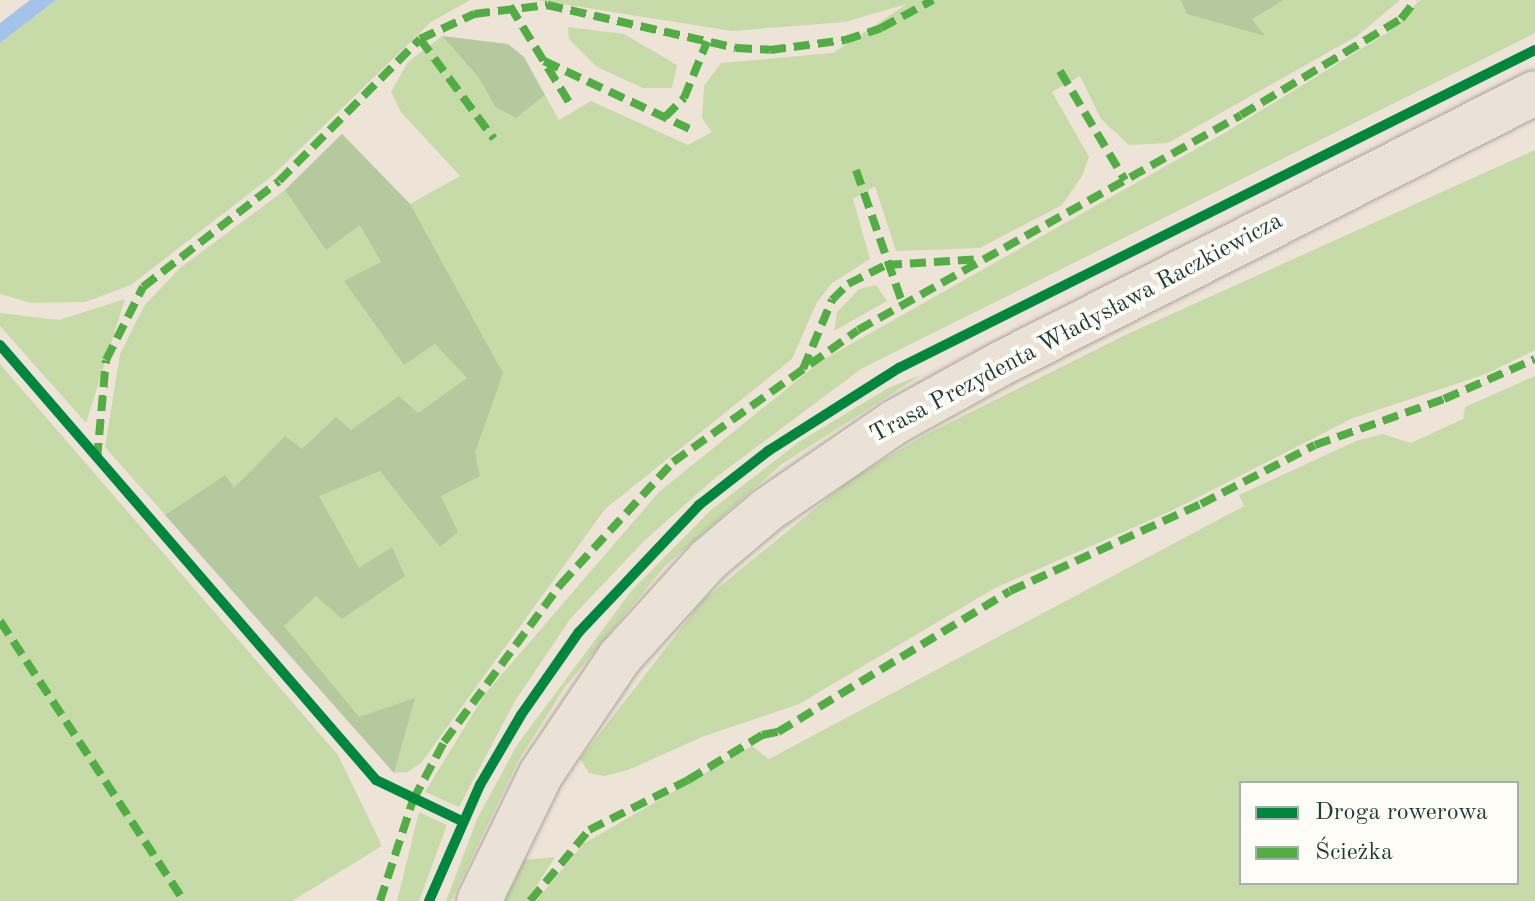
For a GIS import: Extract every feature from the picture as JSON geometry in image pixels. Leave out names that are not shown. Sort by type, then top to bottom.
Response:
[{"type":"main road","name":"Trasa Prezydenta Władysława Raczkiewicza","points":[[479,901],[541,774],[620,657],[708,560],[767,510],[895,422],[1002,363],[1535,93]]},
{"type":"green space","points":[[56,0],[470,0],[431,22],[273,175],[131,285],[85,302],[31,303],[0,294],[0,43]]},
{"type":"green space","points":[[537,0],[1400,0],[1357,36],[1168,143],[1129,145],[1101,119],[1080,76],[1052,92],[1089,157],[1082,176],[1062,205],[980,248],[896,251],[875,186],[853,199],[870,259],[832,283],[817,302],[792,359],[605,509],[421,763],[407,772],[394,773],[105,447],[120,354],[144,306],[180,268],[285,190],[342,134],[410,204],[460,176],[401,112],[391,92],[408,62],[442,36],[479,78],[495,107],[515,117],[545,95],[559,120],[591,101],[688,145],[712,132],[702,118],[704,86],[721,63],[833,53],[907,4],[845,22],[732,31]]},
{"type":"green space","points":[[1181,0],[1284,0],[1252,19],[1265,36],[1187,14]]},
{"type":"green space","points":[[1420,0],[1535,0],[1535,33],[861,369],[715,478],[644,541],[571,618],[515,701],[459,807],[425,792],[485,694],[659,492],[821,361],[1226,132],[1390,31]]},
{"type":"green space","points":[[568,27],[624,34],[677,65],[672,88],[643,88],[597,67],[569,39]]},
{"type":"green space","points":[[442,36],[508,44],[524,57],[545,95],[516,118],[495,107],[479,78]]},
{"type":"green space","points":[[342,134],[410,204],[503,373],[475,453],[480,476],[441,496],[458,532],[440,547],[380,471],[319,496],[359,568],[392,547],[405,576],[342,619],[316,596],[284,626],[359,717],[415,698],[394,773],[165,515],[225,475],[234,488],[285,436],[302,449],[336,417],[351,430],[399,396],[418,413],[467,378],[435,344],[404,365],[344,281],[381,262],[360,225],[326,250],[285,190]]},
{"type":"green space","points":[[1535,150],[1535,350],[1486,374],[1353,418],[1169,512],[995,588],[799,704],[702,737],[628,770],[604,776],[589,773],[580,759],[702,601],[850,480],[923,436],[1125,335]]},
{"type":"green space","points":[[876,285],[887,301],[834,331],[837,312],[859,289]]},
{"type":"green space","points":[[125,299],[86,423],[0,326],[0,313],[59,320]]},
{"type":"green space","points":[[0,364],[338,755],[382,846],[292,901],[0,901]]},
{"type":"green space","points":[[921,375],[782,464],[665,566],[565,687],[518,761],[451,901],[446,901],[477,819],[517,745],[632,590],[711,510],[799,442],[888,388]]},
{"type":"green space","points":[[1535,376],[1535,901],[536,901],[583,844],[752,746],[769,759],[1244,506],[1239,495],[1356,441],[1383,434],[1411,443],[1463,419],[1465,407]]},
{"type":"green space","points":[[419,812],[447,825],[419,901],[397,901]]},
{"type":"green space","points":[[555,857],[527,901],[505,901],[523,860]]},
{"type":"water","points":[[30,0],[56,0],[0,43],[0,23]]},
{"type":"marked path","points":[[420,39],[474,14],[547,5],[736,48],[770,50],[845,40],[881,28],[933,0]]},
{"type":"marked path","points":[[380,901],[413,800],[444,742],[561,584],[673,462],[858,330],[1241,115],[1401,19],[1416,0]]},
{"type":"marked path","points":[[510,6],[572,107]]},
{"type":"marked path","points":[[97,459],[106,360],[143,287],[279,181],[420,39],[494,139]]},
{"type":"marked path","points":[[665,117],[684,98],[707,42]]},
{"type":"marked path","points":[[544,61],[692,130]]},
{"type":"marked path","points":[[1060,71],[1125,180]]},
{"type":"marked path","points":[[856,170],[903,305]]},
{"type":"marked path","points":[[803,369],[832,300],[848,284],[886,265],[982,259]]},
{"type":"marked path","points":[[530,901],[589,830],[688,780],[762,735],[778,732],[1010,591],[1201,504],[1315,445],[1444,399],[1535,359]]},
{"type":"marked path","points":[[0,621],[184,901]]},
{"type":"cycle path","points":[[429,901],[480,785],[521,715],[579,632],[699,505],[768,451],[899,368],[1535,50]]},
{"type":"cycle path","points":[[0,345],[376,780],[462,821]]}]
